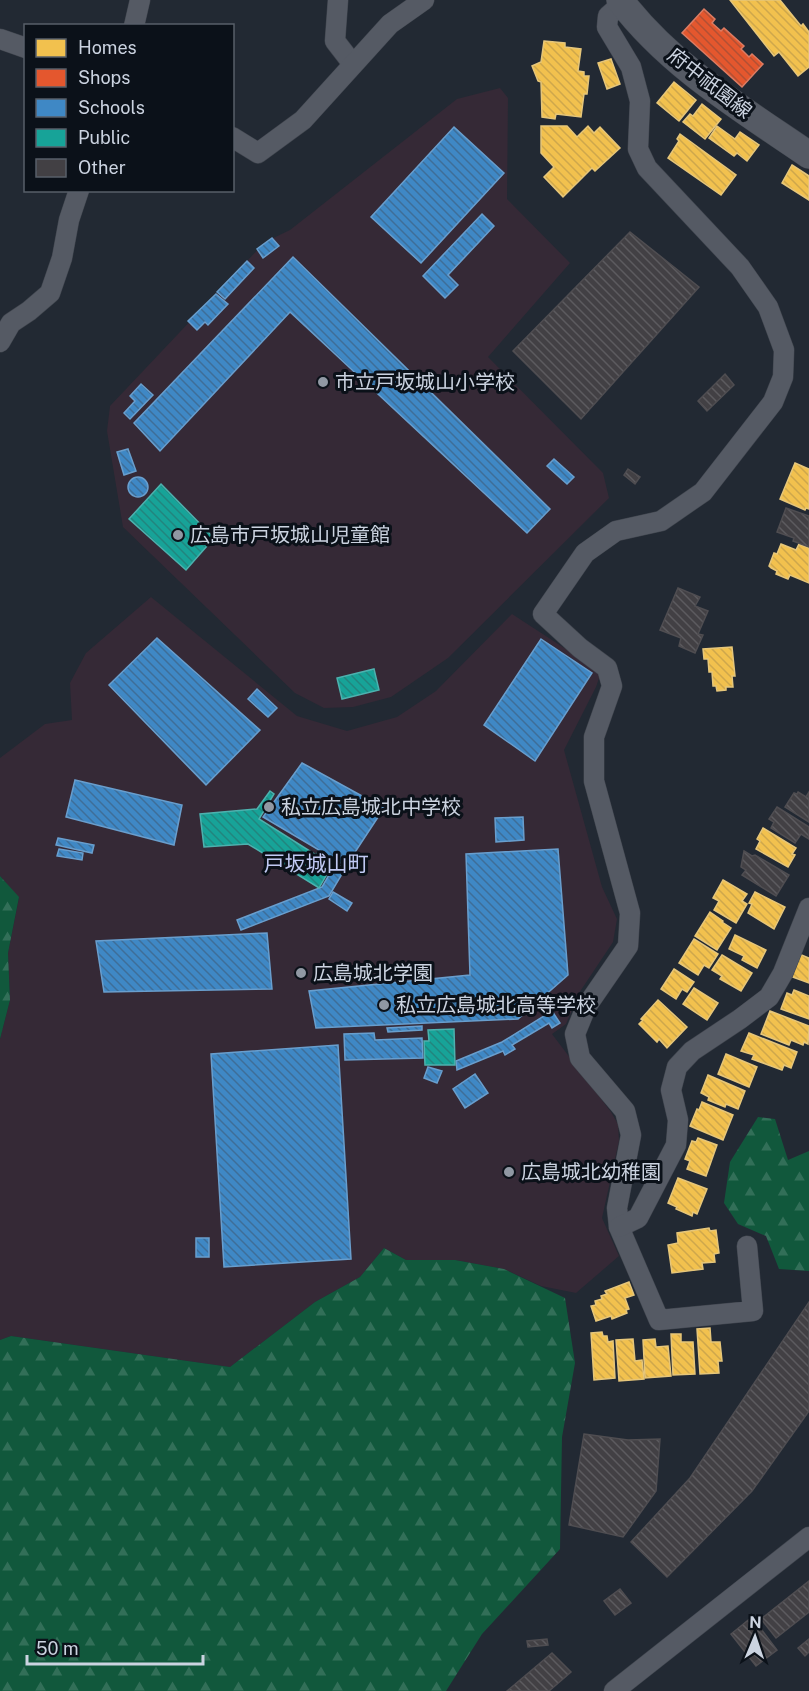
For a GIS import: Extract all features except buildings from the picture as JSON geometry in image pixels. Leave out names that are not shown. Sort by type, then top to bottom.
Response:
[{"type":"main road","name":"府中祇園線","points":[[622,2],[643,27],[684,67],[729,101],[809,155]]},
{"type":"street","points":[[134,24],[140,0]]},
{"type":"street","points":[[338,0],[335,41],[352,63]]},
{"type":"street","points":[[234,138],[258,153],[303,120],[352,63],[390,24],[424,0]]},
{"type":"street","points":[[622,2],[608,16],[607,27],[631,67],[640,101],[638,149],[647,168],[740,267],[768,307],[784,350],[783,377],[773,402],[703,492],[661,521],[616,531],[585,553],[543,614],[580,648],[607,668],[612,686],[594,737],[594,781],[630,913],[628,946],[586,1007],[575,1034],[580,1058],[625,1111],[631,1134],[617,1208],[619,1227],[659,1320],[753,1311],[747,1246]]},
{"type":"street","points":[[0,39],[24,47]]},
{"type":"street","points":[[0,342],[11,323],[50,293],[62,258],[69,220],[78,192]]},
{"type":"street","points":[[619,1227],[638,1218],[676,1145],[678,1120],[672,1090],[677,1067],[692,1051],[769,997],[783,973],[809,908]]},
{"type":"street","points":[[615,1691],[809,1537]]},
{"type":"shaded area","name":"市立戸坂城山小学校","points":[[500,88],[508,98],[507,199],[570,263],[488,357],[603,473],[609,498],[448,658],[391,697],[353,707],[324,708],[295,693],[123,527],[107,431],[110,406],[265,242],[290,230],[457,99]]},
{"type":"shaded area","name":"広島城北学園","points":[[151,597],[297,716],[347,731],[397,717],[436,691],[512,614],[601,672],[596,687],[564,750],[602,887],[617,919],[613,942],[579,993],[566,1024],[552,1034],[618,1124],[619,1141],[602,1218],[619,1256],[576,1293],[541,1286],[504,1269],[455,1260],[406,1260],[384,1248],[360,1277],[315,1302],[230,1367],[11,1336],[0,1340],[0,1039],[10,1000],[8,953],[19,898],[0,876],[0,758],[45,724],[72,720],[70,683],[86,653]]},
{"type":"green space","points":[[0,876],[19,897],[8,953],[10,1000],[0,1039]]},
{"type":"green space","points":[[758,1117],[775,1119],[788,1160],[809,1151],[809,1271],[779,1269],[766,1236],[738,1224],[724,1203],[730,1162]]},
{"type":"green space","points":[[384,1248],[406,1260],[455,1260],[504,1269],[565,1298],[575,1363],[562,1437],[560,1549],[482,1634],[446,1691],[0,1691],[0,1340],[11,1336],[230,1367],[315,1302],[360,1277]]},
{"type":"place","name":"市立戸坂城山小学校","points":[[323,382]]},
{"type":"place","name":"広島市戸坂城山児童館","points":[[178,535]]},
{"type":"place","name":"私立広島城北中学校","points":[[269,807]]},
{"type":"place","name":"広島城北学園","points":[[301,973]]},
{"type":"place","name":"私立広島城北高等学校","points":[[384,1005]]},
{"type":"place","name":"広島城北幼稚園","points":[[509,1172]]},
{"type":"district","name":"戸坂城山町","points":[[316,864]]}]
